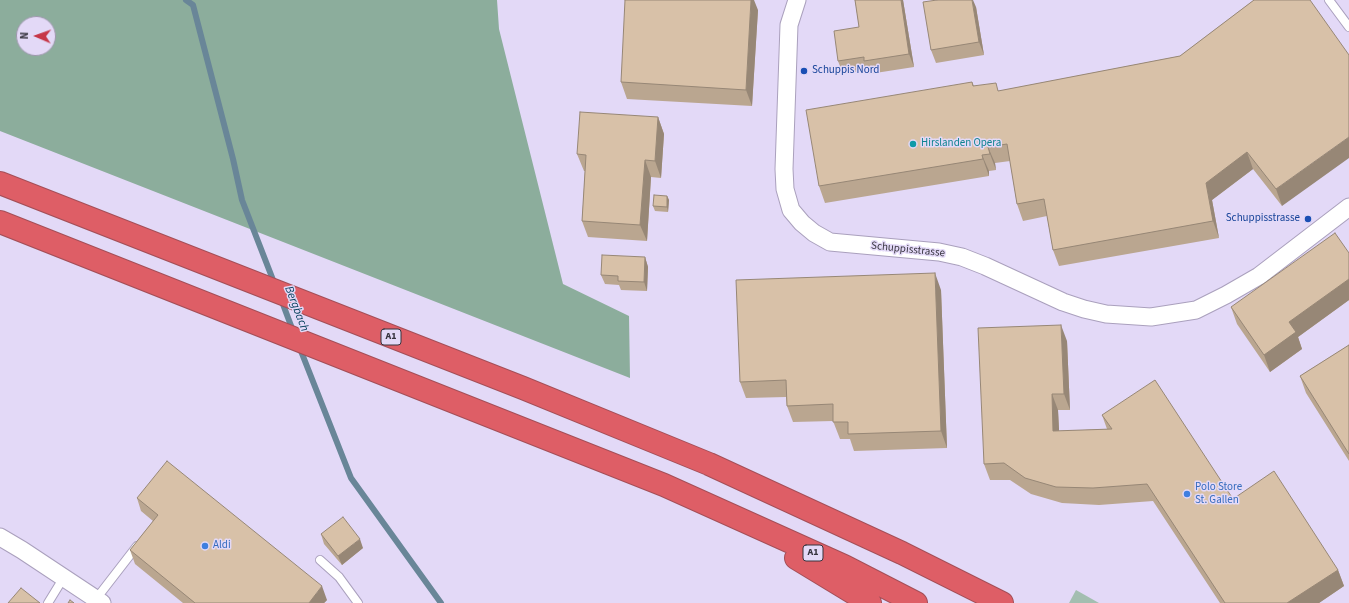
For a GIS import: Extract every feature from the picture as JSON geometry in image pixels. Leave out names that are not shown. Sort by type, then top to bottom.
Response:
[{"type":"highway","name":"A1","points":[[0,183],[551,400],[709,464],[780,495],[902,553],[1002,603]]},
{"type":"highway","name":"A1","points":[[0,222],[510,423],[710,505],[844,566],[916,603]]},
{"type":"highway","name":"A1","points":[[710,505],[870,603]]},
{"type":"street","name":"Schuppisstrasse","points":[[797,0],[789,25],[784,169],[785,189],[791,210],[802,224],[830,242],[939,252],[985,266],[1063,302],[1084,309],[1114,315],[1152,317],[1196,310],[1226,295],[1259,276],[1349,207]]},
{"type":"street","points":[[0,538],[64,577],[99,601]]},
{"type":"lane","points":[[1329,0],[1349,27]]},
{"type":"lane","points":[[99,601],[143,538]]},
{"type":"lane","points":[[320,560],[339,577],[358,603]]},
{"type":"lane","points":[[48,603],[64,577]]},
{"type":"green space","points":[[0,0],[497,0],[499,29],[563,284],[629,316],[630,378],[0,131]]},
{"type":"green space","points":[[1076,590],[1099,603],[1069,603]]},
{"type":"building","points":[[625,0],[751,0],[746,90],[621,82]]},
{"type":"building","points":[[855,0],[901,0],[909,54],[864,61],[864,57],[838,61],[834,31],[859,27]]},
{"type":"building","points":[[937,0],[972,0],[979,42],[931,50],[923,2]]},
{"type":"building","points":[[1254,0],[1310,0],[1349,55],[1349,137],[1276,189],[1247,152],[1206,183],[1213,221],[1053,250],[1044,199],[1017,204],[1007,144],[988,147],[990,154],[982,155],[983,159],[819,186],[806,110],[972,82],[973,86],[996,83],[998,91],[1180,56]]},
{"type":"building","points":[[580,112],[658,117],[655,161],[645,160],[640,225],[582,221],[586,155],[577,154]]},
{"type":"building","points":[[654,195],[667,196],[667,207],[653,206]]},
{"type":"building","points":[[1335,233],[1349,253],[1349,279],[1289,322],[1296,332],[1264,355],[1231,307]]},
{"type":"building","points":[[602,255],[645,257],[644,282],[618,281],[618,276],[601,275]]},
{"type":"building","points":[[935,273],[941,431],[848,434],[848,422],[833,422],[833,404],[787,406],[786,380],[740,382],[736,280]]},
{"type":"building","points":[[1061,325],[1064,394],[1052,394],[1053,431],[1112,429],[1102,415],[1155,380],[1233,499],[1274,471],[1338,570],[1287,603],[1225,603],[1147,484],[1093,488],[1056,487],[1025,478],[1004,463],[984,464],[978,328]]},
{"type":"building","points":[[1349,345],[1349,454],[1300,376]]},
{"type":"building","name":"Aldi","points":[[167,461],[322,586],[309,603],[195,603],[130,550],[158,515],[137,498]]},
{"type":"building","points":[[343,517],[360,539],[338,556],[321,534]]},
{"type":"building","points":[[21,588],[40,603],[8,603]]},
{"type":"waterway","name":"Bergbach","points":[[186,0],[193,5],[233,159],[242,200],[275,285]]},
{"type":"waterway","name":"Bergbach","points":[[281,299],[293,331]]},
{"type":"waterway","name":"Bergbach","points":[[299,346],[351,478],[441,603]]},
{"type":"place","name":"Schuppis Nord","points":[[804,71]]},
{"type":"place","name":"Hirslanden Opera","points":[[913,144]]},
{"type":"place","name":"Schuppisstrasse","points":[[1308,219]]},
{"type":"place","name":"Polo Store St. Gallen","points":[[1187,494]]},
{"type":"place","name":"Aldi","points":[[205,546]]}]
